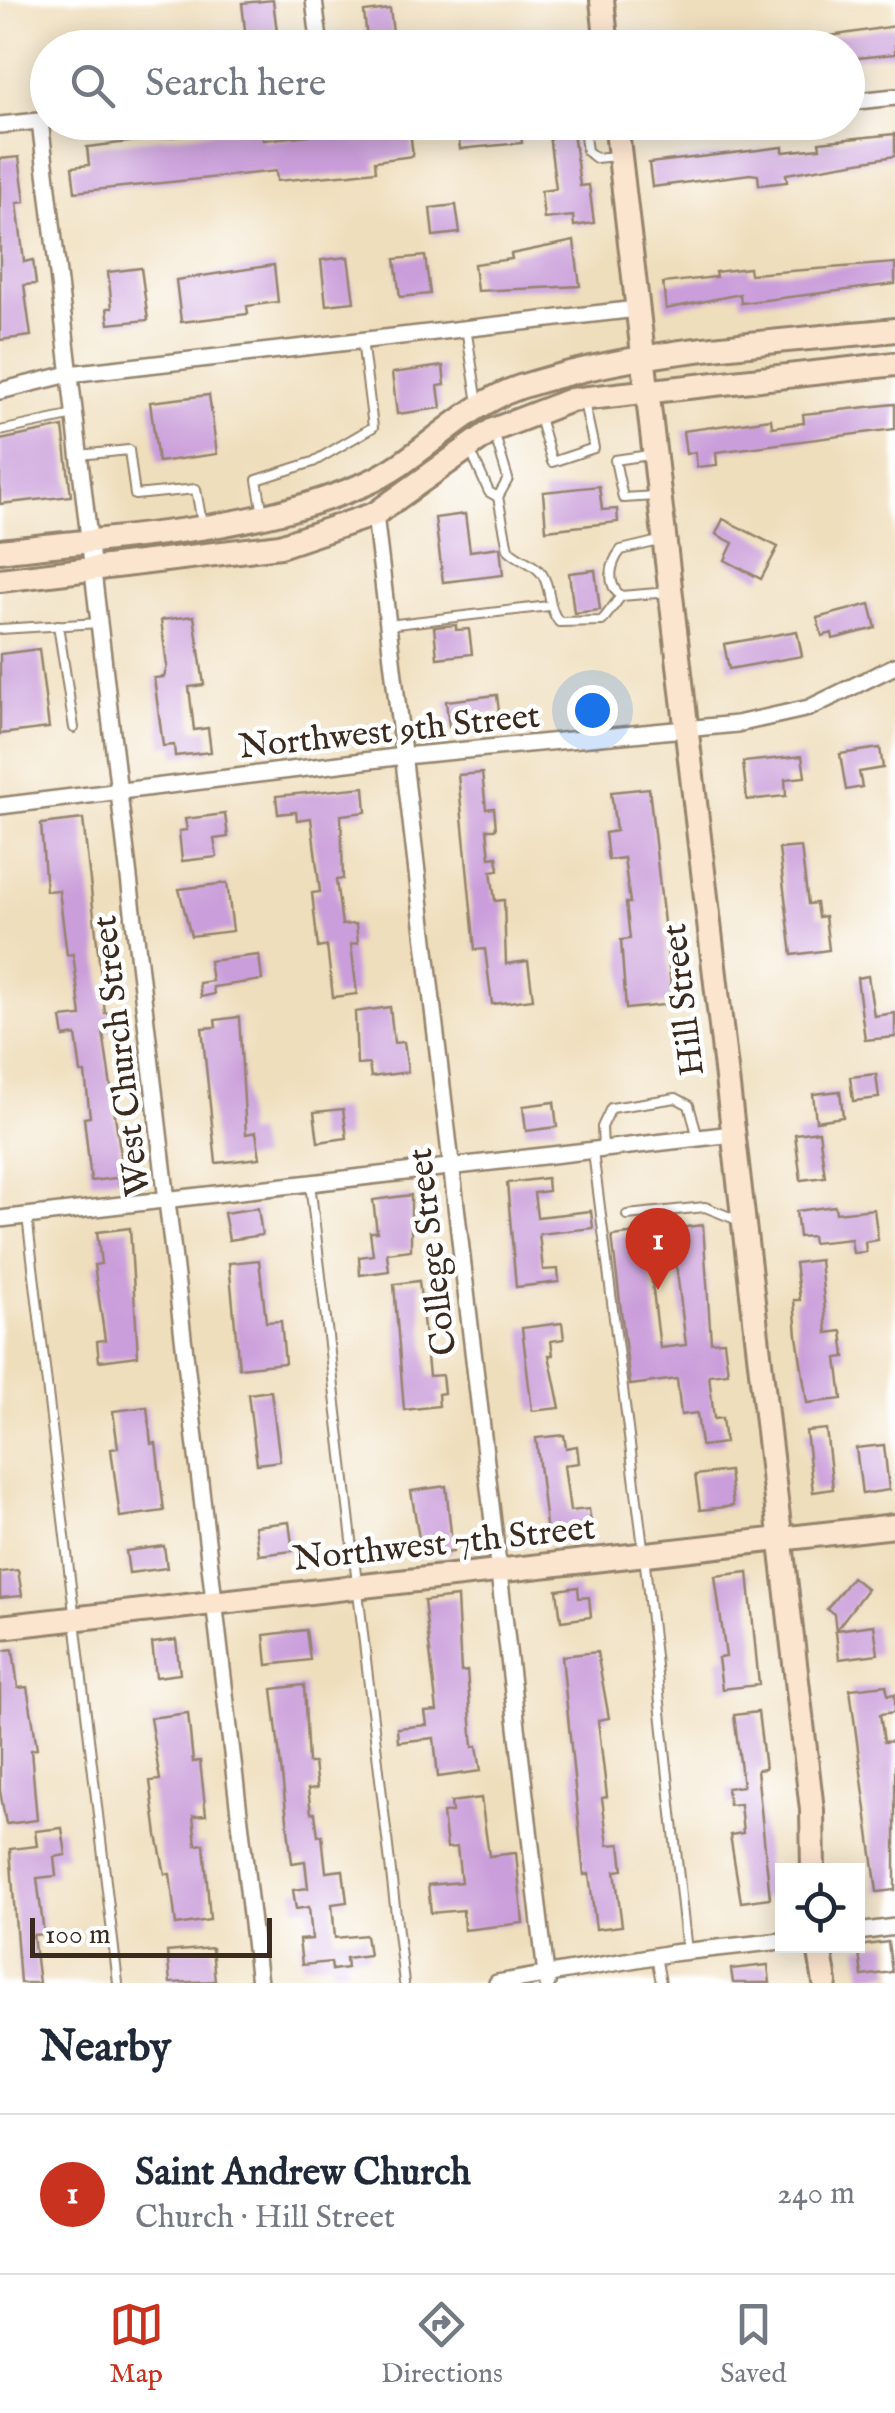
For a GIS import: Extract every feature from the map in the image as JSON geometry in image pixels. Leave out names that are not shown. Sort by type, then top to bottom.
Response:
[{"type":"street","points":[[314,0],[318,30]]},
{"type":"street","points":[[602,0],[605,30]]},
{"type":"street","points":[[865,100],[895,96]]},
{"type":"street","points":[[0,126],[30,123]]},
{"type":"street","name":"West Church Street","points":[[46,140],[69,374],[258,1983]]},
{"type":"street","name":"Hill Street","points":[[618,140],[782,1536],[812,1810],[813,1863]]},
{"type":"street","points":[[0,391],[69,374],[638,309]]},
{"type":"street","points":[[0,552],[264,519],[369,482],[480,407],[514,389],[641,357],[895,330]]},
{"type":"street","points":[[0,580],[280,546],[375,514],[493,430],[536,410],[583,398],[895,364]]},
{"type":"street","name":"College Street","points":[[375,514],[546,1979]]},
{"type":"street","name":"Northwest 9th Street","points":[[0,806],[404,756],[685,730],[809,708],[895,666]]},
{"type":"street","points":[[0,1220],[733,1134]]},
{"type":"street","name":"Northwest 7th Street","points":[[0,1627],[895,1526]]},
{"type":"street","points":[[865,1931],[895,1927]]},
{"type":"street","points":[[497,1983],[546,1979],[656,1956],[775,1943]]},
{"type":"street","points":[[819,1953],[825,1983]]},
{"type":"lane","points":[[588,140],[592,156],[620,156]]},
{"type":"lane","points":[[466,328],[472,382],[480,407]]},
{"type":"lane","points":[[264,519],[257,480],[313,462],[373,427],[362,340]]},
{"type":"lane","points":[[583,398],[594,448],[615,460],[654,454]]},
{"type":"lane","points":[[536,410],[552,462],[594,448]]},
{"type":"lane","points":[[0,431],[74,415]]},
{"type":"lane","points":[[493,430],[508,479],[498,497],[508,549],[534,565],[544,578],[550,606],[565,625],[593,623],[609,616],[621,596]]},
{"type":"lane","points":[[468,448],[489,492],[498,497]]},
{"type":"lane","points":[[79,456],[129,450],[135,494],[196,490],[202,528]]},
{"type":"lane","points":[[615,460],[623,498],[659,496]]},
{"type":"lane","points":[[621,596],[612,584],[617,554],[629,547],[664,540]]},
{"type":"lane","points":[[621,596],[669,592]]},
{"type":"lane","points":[[388,625],[550,606]]},
{"type":"lane","points":[[0,629],[99,622]]},
{"type":"lane","points":[[58,625],[74,728]]},
{"type":"lane","points":[[687,1952],[598,1150],[602,1127],[612,1108],[676,1098],[688,1105],[698,1138]]},
{"type":"lane","points":[[310,1182],[404,1983]]},
{"type":"lane","points":[[627,1215],[705,1207],[744,1223]]},
{"type":"lane","points":[[28,1216],[118,1983]]},
{"type":"lane","points":[[656,1956],[661,1983]]},
{"type":"building","points":[[273,0],[277,30],[245,30],[242,3]]},
{"type":"building","points":[[390,9],[393,30],[366,30],[364,12]]},
{"type":"building","points":[[895,26],[895,54],[865,57],[865,31]]},
{"type":"building","points":[[895,134],[895,156],[786,174],[787,182],[759,185],[758,175],[750,174],[652,187],[649,163],[783,147],[783,152],[820,148],[819,142]]},
{"type":"building","points":[[145,140],[411,140],[413,156],[375,161],[376,171],[351,174],[277,181],[276,171],[75,192],[72,167],[89,165],[87,147]]},
{"type":"building","points":[[459,140],[522,143],[460,149]]},
{"type":"building","points":[[550,140],[574,140],[580,186],[589,185],[594,223],[574,226],[573,216],[544,219],[541,191],[556,189]]},
{"type":"building","points":[[19,157],[25,202],[17,203],[24,262],[33,260],[36,284],[24,285],[31,336],[0,340],[0,159]]},
{"type":"building","points":[[456,205],[460,233],[433,236],[430,208]]},
{"type":"building","points":[[574,241],[580,286],[477,291],[474,264],[512,259],[511,254]]},
{"type":"building","points":[[425,256],[430,294],[400,297],[395,259]]},
{"type":"building","points":[[348,257],[354,302],[326,305],[321,260]]},
{"type":"building","points":[[895,263],[895,284],[741,303],[740,294],[666,309],[663,283],[716,277],[715,272],[749,268],[750,274]]},
{"type":"building","points":[[274,265],[278,302],[247,306],[248,314],[181,322],[176,280]]},
{"type":"building","points":[[141,268],[148,320],[109,324],[107,308],[112,308],[108,272]]},
{"type":"building","points":[[443,366],[445,385],[438,386],[441,408],[397,414],[392,373]]},
{"type":"building","points":[[209,395],[217,454],[158,462],[150,402]]},
{"type":"building","points":[[895,404],[895,429],[716,452],[717,465],[697,467],[695,452],[686,454],[683,431],[771,419],[772,427],[804,423],[803,414]]},
{"type":"building","points":[[63,427],[71,496],[0,504],[0,440]]},
{"type":"building","points":[[599,486],[602,510],[617,509],[618,522],[546,530],[543,492]]},
{"type":"building","points":[[465,514],[470,551],[500,547],[503,575],[443,582],[435,518]]},
{"type":"building","points":[[723,519],[778,547],[761,579],[725,560],[733,543],[716,534]]},
{"type":"building","points":[[595,570],[600,610],[574,613],[569,573]]},
{"type":"building","points":[[870,604],[876,628],[833,639],[832,633],[822,636],[817,618]]},
{"type":"building","points":[[194,616],[204,685],[189,687],[194,730],[208,728],[211,752],[175,756],[174,745],[163,746],[154,678],[164,677],[167,666],[161,620]]},
{"type":"building","points":[[456,625],[456,630],[469,629],[472,654],[437,658],[434,627]]},
{"type":"building","points":[[797,631],[802,656],[729,669],[724,644]]},
{"type":"building","points":[[39,649],[49,728],[0,734],[0,654]]},
{"type":"building","points":[[497,695],[499,712],[480,715],[481,723],[449,727],[446,701]]},
{"type":"building","points":[[880,748],[883,768],[859,772],[862,787],[846,790],[840,754]]},
{"type":"building","points":[[802,756],[805,777],[785,779],[786,796],[747,800],[743,762]]},
{"type":"building","points":[[482,773],[486,809],[494,808],[496,829],[487,829],[490,858],[497,857],[499,870],[491,871],[495,901],[504,900],[506,964],[528,961],[533,999],[492,1004],[485,949],[475,950],[458,775]]},
{"type":"building","points":[[364,787],[366,812],[341,815],[343,879],[336,880],[342,925],[356,924],[358,943],[351,944],[357,994],[333,997],[327,946],[318,948],[312,893],[320,892],[311,818],[297,820],[296,812],[278,814],[276,796]]},
{"type":"building","points":[[649,788],[673,1004],[626,1009],[621,940],[630,939],[626,903],[630,903],[624,858],[608,860],[605,833],[616,831],[611,792]]},
{"type":"building","points":[[225,814],[228,837],[214,839],[217,857],[182,861],[179,831],[187,830],[185,819]]},
{"type":"building","points":[[83,819],[105,1013],[113,1012],[115,1030],[103,1032],[124,1177],[91,1181],[84,1118],[90,1117],[85,1073],[81,1073],[76,1035],[64,1037],[61,1018],[81,1016],[73,954],[67,955],[59,890],[46,891],[41,824]]},
{"type":"building","points":[[801,847],[808,904],[816,903],[818,917],[825,916],[829,950],[792,955],[779,849]]},
{"type":"building","points":[[227,883],[233,931],[191,936],[179,889]]},
{"type":"building","points":[[259,955],[262,980],[213,987],[214,994],[201,997],[199,983],[212,981],[209,961]]},
{"type":"building","points":[[868,976],[874,1016],[895,1013],[895,1037],[865,1040],[857,978]]},
{"type":"building","points":[[390,1007],[394,1043],[404,1042],[408,1072],[371,1077],[369,1064],[357,1065],[355,1012]]},
{"type":"building","points":[[239,1017],[246,1134],[256,1132],[260,1158],[216,1163],[202,1028],[216,1027],[215,1020]]},
{"type":"building","points":[[876,1074],[879,1098],[853,1101],[850,1077]]},
{"type":"building","points":[[840,1091],[843,1117],[816,1121],[813,1094]]},
{"type":"building","points":[[554,1102],[557,1127],[526,1131],[523,1106]]},
{"type":"building","points":[[343,1109],[347,1138],[318,1142],[314,1112]]},
{"type":"building","points":[[819,1131],[825,1177],[801,1180],[795,1134]]},
{"type":"building","points":[[547,1178],[548,1191],[534,1193],[537,1217],[591,1211],[593,1228],[539,1234],[543,1270],[558,1269],[559,1282],[516,1287],[507,1183]]},
{"type":"building","points":[[411,1195],[411,1250],[387,1253],[389,1271],[360,1275],[359,1257],[373,1255],[370,1232],[377,1232],[373,1200]]},
{"type":"building","points":[[835,1206],[836,1213],[874,1209],[878,1240],[865,1242],[866,1252],[853,1253],[851,1239],[813,1243],[812,1236],[799,1237],[796,1211]]},
{"type":"building","points":[[258,1208],[262,1235],[229,1240],[224,1213]]},
{"type":"building","points":[[703,1225],[711,1342],[724,1341],[728,1373],[709,1375],[714,1419],[722,1418],[725,1443],[701,1446],[697,1413],[681,1415],[677,1379],[630,1385],[612,1236]],"holes":[[[676,1263],[686,1345],[660,1348],[650,1266]]]},
{"type":"building","points":[[130,1228],[138,1356],[99,1361],[97,1341],[105,1340],[94,1265],[101,1264],[97,1232]]},
{"type":"building","points":[[259,1260],[266,1322],[281,1321],[285,1363],[239,1368],[229,1263]]},
{"type":"building","points":[[820,1260],[827,1333],[842,1331],[845,1357],[837,1358],[842,1399],[807,1403],[797,1336],[794,1300],[800,1300],[795,1263]]},
{"type":"building","points":[[419,1281],[429,1376],[442,1375],[444,1393],[438,1394],[439,1406],[404,1410],[394,1284]]},
{"type":"building","points":[[562,1323],[564,1339],[551,1341],[553,1355],[549,1355],[560,1408],[532,1411],[522,1328]]},
{"type":"building","points":[[271,1391],[280,1461],[257,1464],[248,1394]]},
{"type":"building","points":[[147,1407],[151,1444],[156,1443],[164,1511],[120,1517],[111,1449],[118,1448],[113,1411]]},
{"type":"building","points":[[826,1429],[833,1489],[813,1492],[806,1431]]},
{"type":"building","points":[[564,1435],[566,1448],[577,1446],[579,1463],[564,1465],[570,1511],[589,1509],[591,1523],[576,1525],[578,1539],[548,1543],[536,1438]]},
{"type":"building","points":[[884,1445],[889,1490],[862,1494],[856,1448]]},
{"type":"building","points":[[729,1471],[733,1506],[700,1510],[695,1475]]},
{"type":"building","points":[[446,1486],[453,1552],[422,1556],[411,1491]]},
{"type":"building","points":[[289,1522],[293,1551],[259,1555],[255,1526]]},
{"type":"building","points":[[164,1546],[167,1568],[129,1573],[126,1551]]},
{"type":"building","points":[[18,1570],[22,1596],[0,1598],[0,1572]]},
{"type":"building","points":[[748,1572],[759,1685],[722,1689],[718,1658],[726,1657],[715,1576]]},
{"type":"building","points":[[852,1577],[867,1589],[836,1630],[874,1625],[878,1654],[839,1659],[834,1614],[827,1609]]},
{"type":"building","points":[[578,1587],[579,1598],[589,1597],[591,1617],[561,1621],[557,1590]]},
{"type":"building","points":[[457,1597],[461,1672],[467,1671],[473,1747],[477,1746],[481,1771],[438,1777],[434,1738],[398,1742],[397,1728],[427,1725],[425,1712],[437,1711],[424,1601]]},
{"type":"building","points":[[306,1630],[310,1660],[267,1665],[264,1635]]},
{"type":"building","points":[[176,1640],[180,1674],[156,1677],[152,1643]]},
{"type":"building","points":[[13,1649],[18,1688],[27,1687],[37,1749],[31,1750],[37,1820],[6,1824],[0,1791],[0,1651]]},
{"type":"building","points":[[597,1652],[609,1718],[598,1720],[607,1797],[602,1798],[608,1845],[620,1844],[623,1870],[615,1871],[622,1926],[596,1929],[589,1874],[584,1875],[562,1656]]},
{"type":"building","points":[[304,1685],[308,1763],[314,1763],[317,1788],[308,1789],[311,1813],[315,1813],[318,1836],[322,1835],[326,1872],[343,1870],[347,1902],[332,1904],[335,1938],[366,1935],[369,1955],[346,1958],[347,1968],[332,1970],[331,1962],[302,1965],[299,1940],[312,1939],[309,1907],[296,1909],[293,1890],[308,1888],[305,1861],[292,1863],[272,1689]]},
{"type":"building","points":[[886,1685],[888,1695],[895,1694],[895,1712],[880,1714],[884,1742],[895,1741],[895,1890],[877,1892],[850,1689]]},
{"type":"building","points":[[758,1712],[765,1769],[757,1770],[770,1898],[741,1902],[730,1835],[743,1833],[740,1804],[729,1805],[727,1788],[743,1786],[734,1715]]},
{"type":"building","points":[[188,1713],[193,1762],[200,1761],[206,1815],[193,1816],[196,1845],[204,1844],[210,1920],[176,1925],[170,1874],[165,1874],[150,1781],[160,1780],[150,1718]]},
{"type":"building","points":[[481,1798],[489,1856],[516,1853],[523,1923],[464,1930],[463,1910],[431,1913],[428,1885],[461,1882],[457,1847],[447,1848],[443,1813],[452,1812],[451,1802]]},
{"type":"building","points":[[62,1828],[66,1855],[54,1857],[56,1876],[37,1878],[44,1934],[33,1935],[39,1983],[20,1983],[10,1849],[37,1846],[35,1831]]},
{"type":"building","points":[[888,1942],[892,1972],[862,1976],[859,1953],[865,1953],[865,1945]]},
{"type":"building","points":[[212,1948],[215,1981],[170,1983],[167,1952]]},
{"type":"building","points":[[768,1965],[770,1983],[733,1983],[731,1969]]},
{"type":"place","name":"Saint Andrew Church","points":[[658,1290]]}]
